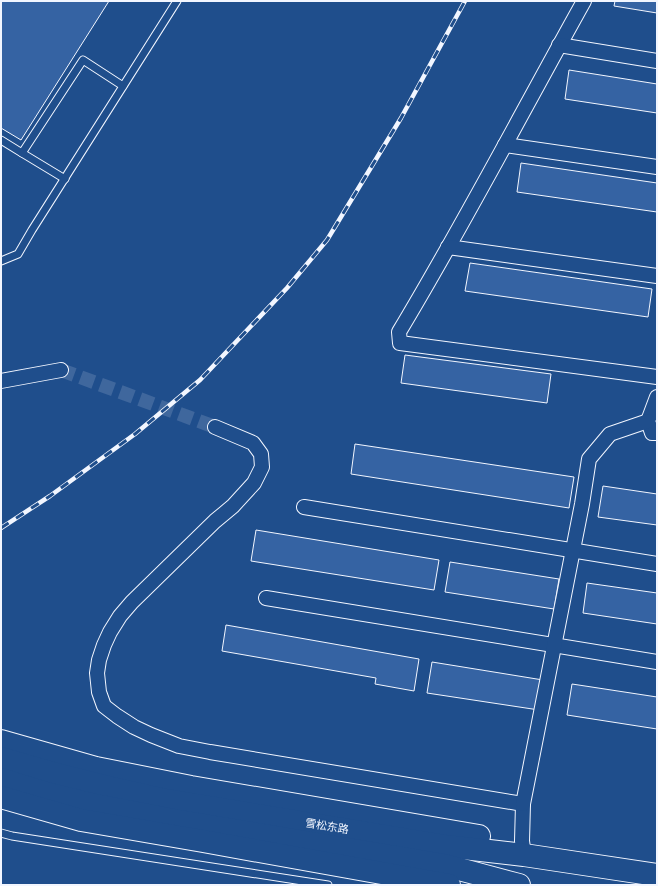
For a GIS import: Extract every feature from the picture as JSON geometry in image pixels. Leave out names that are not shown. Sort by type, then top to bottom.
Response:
[{"type":"main road","points":[[1,741],[103,770],[484,837],[503,843],[524,855]]},
{"type":"main road","name":"雪松东路","points":[[1,758],[60,776],[161,799],[439,845],[524,855],[657,875]]},
{"type":"main road","name":"雪松东路","points":[[1,779],[46,793],[98,805],[174,820],[444,865],[519,885]]},
{"type":"main road","points":[[1,797],[80,820],[219,843],[450,885]]},
{"type":"street","points":[[584,1],[505,146],[399,332],[400,343],[657,377]]},
{"type":"street","points":[[559,45],[657,61]]},
{"type":"street","points":[[505,146],[657,167]]},
{"type":"street","points":[[448,247],[657,276]]},
{"type":"street","points":[[1,381],[61,370]]},
{"type":"street","points":[[657,397],[648,421],[652,433],[657,433]]},
{"type":"street","points":[[524,855],[522,841],[523,804],[582,504],[589,459],[610,434],[648,421]]},
{"type":"street","points":[[215,427],[253,443],[261,454],[262,467],[254,483],[233,506],[215,521],[146,587],[132,602],[110,632],[104,645],[96,673],[98,692],[104,706],[134,727],[179,746],[523,804]]},
{"type":"street","points":[[304,507],[657,564]]},
{"type":"street","points":[[266,598],[657,662]]},
{"type":"lane","points":[[1,261],[18,254],[177,1]]},
{"type":"lane","points":[[22,153],[83,60],[123,86]]},
{"type":"lane","points":[[1,140],[64,179]]},
{"type":"lane","points":[[1,833],[328,885]]},
{"type":"building","points":[[1,1],[109,1],[21,140],[1,128]]},
{"type":"building","points":[[615,1],[657,1],[657,13],[614,6]]},
{"type":"building","points":[[569,70],[657,84],[657,113],[565,99]]},
{"type":"building","points":[[521,163],[657,183],[657,212],[517,192]]},
{"type":"building","points":[[470,263],[652,289],[648,317],[465,291]]},
{"type":"building","points":[[405,355],[551,374],[547,403],[401,383]]},
{"type":"building","points":[[355,444],[574,477],[569,508],[351,474]]},
{"type":"building","points":[[603,486],[657,494],[657,525],[598,517]]},
{"type":"building","points":[[256,530],[439,560],[434,590],[251,561]]},
{"type":"building","points":[[450,562],[559,579],[554,609],[445,592]]},
{"type":"building","points":[[587,583],[657,593],[657,624],[583,613]]},
{"type":"building","points":[[226,625],[419,659],[414,691],[375,684],[376,678],[222,651]]},
{"type":"building","points":[[432,662],[543,680],[539,710],[427,693]]},
{"type":"building","points":[[572,684],[657,697],[657,729],[567,715]]},
{"type":"tunnel","points":[[61,370],[215,427]]},
{"type":"railway","points":[[1,528],[50,496],[135,434],[200,380],[287,288],[327,240],[401,118],[465,1]]}]
